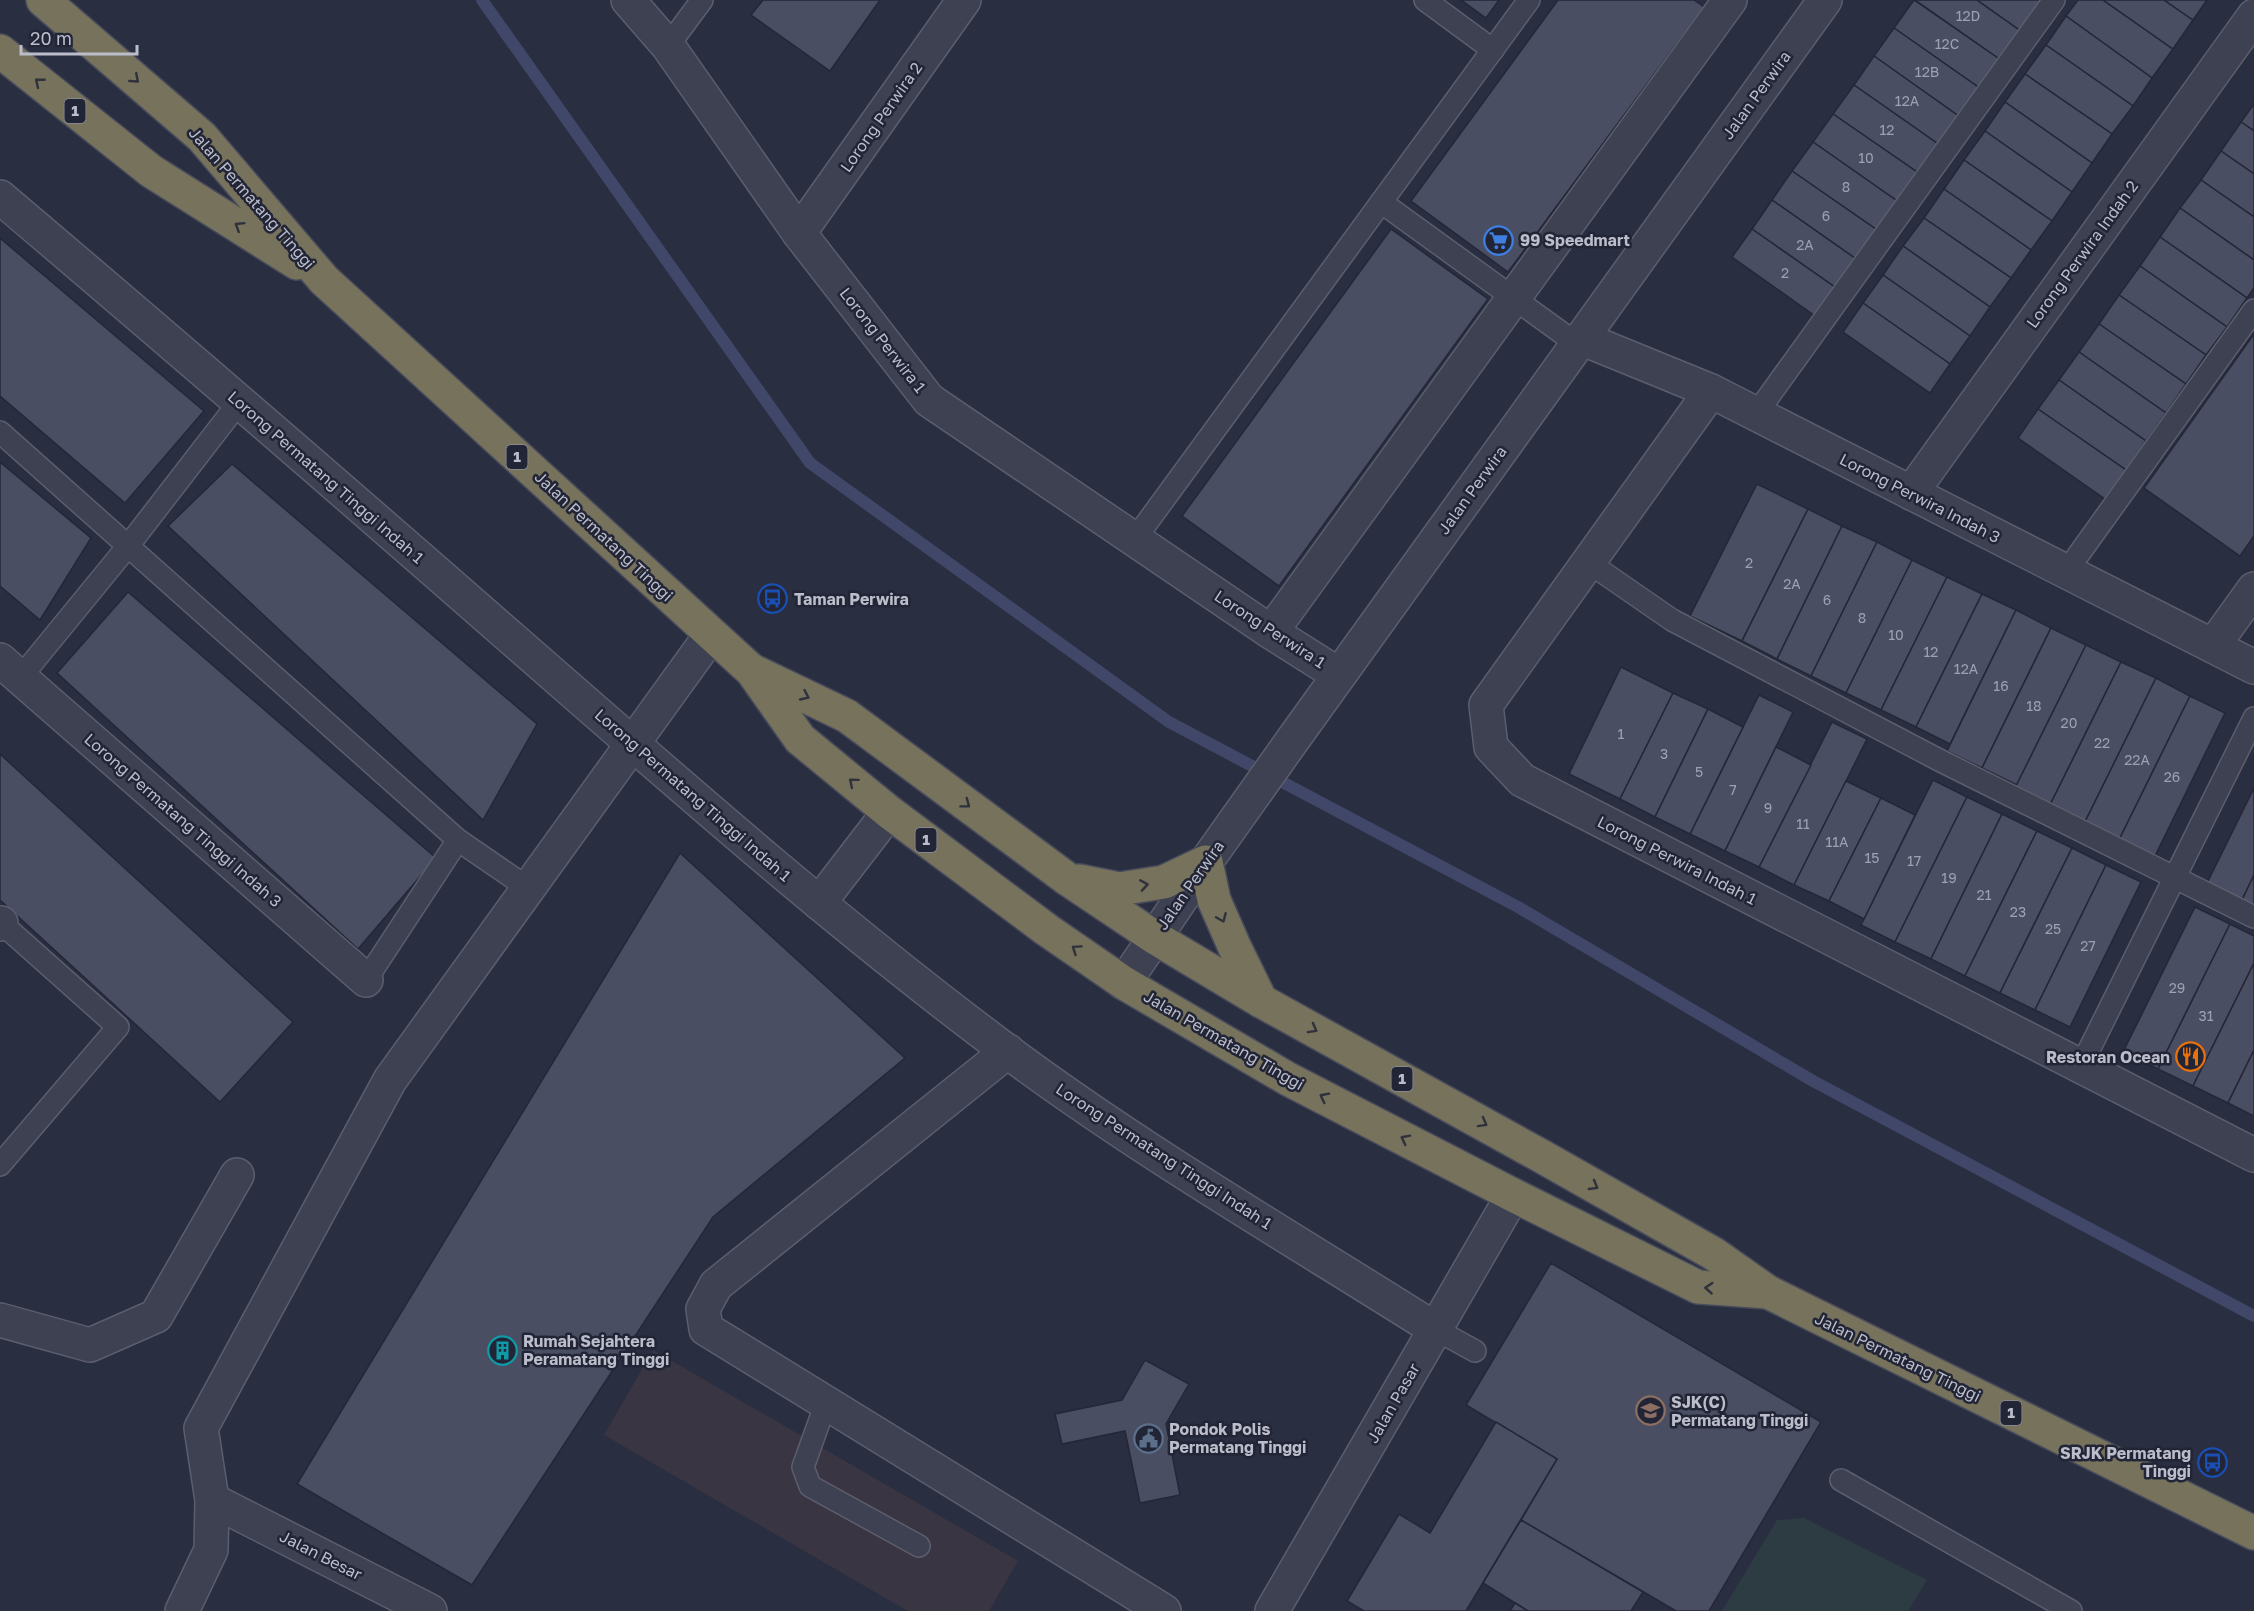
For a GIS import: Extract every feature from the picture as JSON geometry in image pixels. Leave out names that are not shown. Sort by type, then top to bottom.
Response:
[{"type":"highway","name":"Jalan Permatang Tinggi","points":[[43,0],[202,137],[324,280],[752,670],[847,716],[1066,878],[1154,937],[1261,1001],[1543,1156],[1704,1248],[1768,1292],[2254,1533]]},
{"type":"highway","name":"Jalan Permatang Tinggi","points":[[0,51],[151,171],[324,280]]},
{"type":"highway","name":"Jalan Permatang Tinggi","points":[[752,670],[800,739],[889,812],[1047,930],[1124,982],[1288,1079],[1698,1287],[1768,1292]]},
{"type":"highway","points":[[1066,878],[1119,889],[1164,882],[1206,862],[1214,900],[1261,1001]]},
{"type":"street","name":"Lorong Perwira 1","points":[[628,0],[668,46],[799,233],[929,400],[1271,632],[1339,675]]},
{"type":"street","name":"Lorong Perwira 2","points":[[799,233],[964,0]]},
{"type":"street","points":[[1271,632],[1730,0]]},
{"type":"street","name":"Jalan Perwira","points":[[1124,982],[1236,819],[1819,2]]},
{"type":"street","name":"Lorong Perwira Indah 2","points":[[1911,493],[2254,16]]},
{"type":"street","name":"Lorong Permatang Tinggi Indah 1","points":[[0,197],[240,401],[819,903],[1008,1051],[1107,1123],[1436,1329]]},
{"type":"street","name":"Lorong Perwira Indah 3","points":[[1579,341],[1711,391],[2254,667]]},
{"type":"street","name":"Lorong Perwira Indah 1","points":[[1711,391],[1486,705],[1491,747],[1522,780],[2254,1155]]},
{"type":"street","points":[[2213,646],[2254,589]]},
{"type":"street","points":[[182,1611],[211,1550],[212,1500],[201,1428],[390,1080],[711,635]]},
{"type":"street","name":"Lorong Permatang Tinggi Indah 3","points":[[10,669],[366,980]]},
{"type":"street","points":[[819,903],[889,812]]},
{"type":"street","points":[[1008,1051],[716,1285],[703,1309],[706,1329],[1164,1611]]},
{"type":"street","points":[[0,1320],[90,1345],[156,1316],[237,1175]]},
{"type":"street","name":"Jalan Pasar","points":[[1272,1611],[1513,1195]]},
{"type":"street","name":"Jalan Besar","points":[[212,1500],[430,1611]]},
{"type":"lane","points":[[668,46],[702,0]]},
{"type":"lane","points":[[1425,0],[1493,50]]},
{"type":"lane","points":[[1135,539],[1529,0]]},
{"type":"lane","points":[[1756,414],[2054,0]]},
{"type":"lane","points":[[1381,202],[1579,341]]},
{"type":"lane","points":[[2066,572],[2254,310]]},
{"type":"lane","points":[[10,669],[128,546],[240,401]]},
{"type":"lane","points":[[0,432],[458,840],[528,888]]},
{"type":"lane","points":[[1588,562],[1672,620],[1941,761],[2254,917]]},
{"type":"lane","points":[[2081,1066],[2254,718]]},
{"type":"lane","points":[[366,980],[458,840]]},
{"type":"lane","points":[[0,923],[118,1028],[0,1165]]},
{"type":"lane","points":[[1436,1329],[1475,1351]]},
{"type":"lane","points":[[826,1403],[803,1467],[810,1486],[920,1546]]},
{"type":"lane","points":[[1842,1480],[2071,1611]]},
{"type":"shaded area","points":[[653,1350],[1018,1561],[989,1611],[908,1611],[604,1435]]},
{"type":"shaded area","points":[[1804,1518],[1927,1580],[1908,1611],[1722,1611],[1777,1520]]},
{"type":"building","points":[[763,0],[880,0],[830,71],[751,15]]},
{"type":"building","points":[[1461,0],[1499,0],[1486,18]]},
{"type":"building","points":[[1558,0],[1694,0],[1704,7],[1508,272],[1411,201]]},
{"type":"building","points":[[1914,0],[2001,60],[1981,89],[1894,28]]},
{"type":"building","points":[[1915,0],[1977,0],[2021,31],[2001,60]]},
{"type":"building","points":[[1977,0],[2038,0],[2042,2],[2021,31]]},
{"type":"building","points":[[2078,0],[2103,0],[2173,49],[2152,78],[2066,16]]},
{"type":"building","points":[[2103,0],[2164,0],[2193,20],[2173,49]]},
{"type":"building","points":[[2164,0],[2207,0],[2193,20]]},
{"type":"building","points":[[2066,16],[2152,78],[2133,106],[2046,45]]},
{"type":"building","points":[[1894,28],[1981,89],[1960,117],[1874,56]]},
{"type":"building","points":[[2046,45],[2133,106],[2112,134],[2025,74]]},
{"type":"building","points":[[1874,56],[1960,117],[1941,146],[1854,85]]},
{"type":"building","points":[[2025,74],[2112,134],[2092,163],[2005,102]]},
{"type":"building","points":[[1854,85],[1941,146],[1920,174],[1833,114]]},
{"type":"building","points":[[2005,102],[2092,163],[2072,192],[1985,131]]},
{"type":"building","points":[[2254,104],[2254,131],[2241,122]]},
{"type":"building","points":[[1833,114],[1920,174],[1900,203],[1813,142]]},
{"type":"building","points":[[2241,122],[2254,131],[2254,174],[2221,151]]},
{"type":"building","points":[[1985,131],[2072,192],[2052,221],[1964,160]]},
{"type":"building","points":[[1813,142],[1900,203],[1880,232],[1792,171]]},
{"type":"building","points":[[2221,151],[2254,174],[2254,217],[2201,180]]},
{"type":"building","points":[[1964,160],[2052,221],[2031,250],[1944,189]]},
{"type":"building","points":[[1792,171],[1880,232],[1859,261],[1772,200]]},
{"type":"building","points":[[2201,180],[2254,217],[2254,260],[2180,208]]},
{"type":"building","points":[[1944,189],[2031,250],[2011,278],[1924,218]]},
{"type":"building","points":[[1772,200],[1859,261],[1839,290],[1752,229]]},
{"type":"building","points":[[2180,208],[2254,260],[2254,288],[2247,298],[2160,237]]},
{"type":"building","points":[[1924,218],[2011,278],[1990,307],[1903,246]]},
{"type":"building","points":[[1391,229],[1488,299],[1279,586],[1182,516]]},
{"type":"building","points":[[1752,229],[1839,290],[1818,318],[1732,257]]},
{"type":"building","points":[[2160,237],[2247,298],[2227,327],[2140,266]]},
{"type":"building","points":[[0,238],[204,411],[125,503],[0,396]]},
{"type":"building","points":[[1903,246],[1990,307],[1970,336],[1883,275]]},
{"type":"building","points":[[2140,266],[2227,327],[2206,355],[2119,295]]},
{"type":"building","points":[[1883,275],[1970,336],[1950,364],[1863,303]]},
{"type":"building","points":[[2119,295],[2206,355],[2186,384],[2099,324]]},
{"type":"building","points":[[1863,303],[1950,364],[1930,393],[1843,332]]},
{"type":"building","points":[[2099,324],[2186,384],[2166,413],[2079,352]]},
{"type":"building","points":[[2254,334],[2254,536],[2240,556],[2144,488]]},
{"type":"building","points":[[2079,352],[2166,413],[2146,441],[2059,380]]},
{"type":"building","points":[[2059,380],[2146,441],[2126,470],[2038,409]]},
{"type":"building","points":[[2038,409],[2126,470],[2105,499],[2018,438]]},
{"type":"building","points":[[0,462],[91,538],[40,620],[0,586]]},
{"type":"building","points":[[232,464],[537,724],[483,820],[168,526]]},
{"type":"building","points":[[1757,484],[1808,509],[1742,641],[1690,616]]},
{"type":"building","points":[[1808,509],[1842,526],[1777,659],[1742,641]]},
{"type":"building","points":[[1842,526],[1877,542],[1811,676],[1777,659]]},
{"type":"building","points":[[1877,542],[1912,560],[1846,693],[1811,676]]},
{"type":"building","points":[[1912,560],[1947,577],[1881,710],[1846,693]]},
{"type":"building","points":[[1947,577],[1982,594],[1916,727],[1881,710]]},
{"type":"building","points":[[128,592],[436,858],[358,949],[57,673]]},
{"type":"building","points":[[1982,594],[2016,610],[1950,744],[1916,727]]},
{"type":"building","points":[[2016,610],[2051,628],[1982,768],[1947,751]]},
{"type":"building","points":[[2051,628],[2086,645],[2017,785],[1982,768]]},
{"type":"building","points":[[2086,645],[2121,662],[2049,807],[2014,790]]},
{"type":"building","points":[[2121,662],[2156,678],[2084,824],[2049,807]]},
{"type":"building","points":[[1621,667],[1673,693],[1620,799],[1569,774]]},
{"type":"building","points":[[2156,678],[2190,696],[2119,840],[2084,824]]},
{"type":"building","points":[[1673,693],[1708,709],[1655,817],[1620,799]]},
{"type":"building","points":[[1759,695],[1793,712],[1725,851],[1690,834]]},
{"type":"building","points":[[2190,696],[2225,713],[2154,858],[2119,840]]},
{"type":"building","points":[[1708,709],[1743,727],[1690,834],[1655,817]]},
{"type":"building","points":[[1832,722],[1867,739],[1794,885],[1759,867]]},
{"type":"building","points":[[1776,747],[1811,765],[1759,867],[1725,851]]},
{"type":"building","points":[[0,754],[293,1022],[220,1102],[0,900]]},
{"type":"building","points":[[1933,780],[1967,797],[1895,942],[1861,925]]},
{"type":"building","points":[[1846,781],[1881,798],[1829,901],[1794,885]]},
{"type":"building","points":[[2254,788],[2254,875],[2242,900],[2207,883]]},
{"type":"building","points":[[1967,797],[2002,814],[1931,959],[1895,942]]},
{"type":"building","points":[[1881,798],[1915,815],[1864,919],[1829,901]]},
{"type":"building","points":[[2002,814],[2037,831],[1965,976],[1931,959]]},
{"type":"building","points":[[2037,831],[2072,848],[2000,993],[1965,976]]},
{"type":"building","points":[[2072,848],[2106,865],[2035,1010],[2000,993]]},
{"type":"building","name":"Rumah Sejahtera Peramatang Tinggi","points":[[680,853],[905,1058],[713,1217],[472,1585],[297,1484]]},
{"type":"building","points":[[2106,865],[2141,882],[2070,1027],[2035,1010]]},
{"type":"building","points":[[2254,875],[2254,906],[2242,900]]},
{"type":"building","points":[[2195,907],[2230,924],[2158,1069],[2123,1052]]},
{"type":"building","points":[[2230,924],[2254,936],[2254,963],[2193,1086],[2158,1069]]},
{"type":"building","points":[[2254,963],[2254,1050],[2228,1103],[2193,1086]]},
{"type":"building","points":[[2254,1050],[2254,1116],[2228,1103]]},
{"type":"building","points":[[1551,1263],[1821,1422],[1709,1611],[1676,1611],[1521,1520],[1557,1459],[1466,1405]]},
{"type":"building","name":"Pondok Polis Permatang Tinggi","points":[[1145,1360],[1189,1384],[1166,1424],[1180,1495],[1140,1503],[1125,1431],[1062,1444],[1055,1414],[1122,1400]]},
{"type":"building","points":[[1496,1422],[1557,1459],[1466,1611],[1364,1611],[1347,1601],[1399,1514],[1430,1533]]},
{"type":"building","points":[[1521,1520],[1643,1592],[1631,1611],[1528,1611],[1483,1583]]},
{"type":"building","points":[[1515,1603],[1528,1611],[1510,1611]]},
{"type":"waterway","points":[[482,0],[810,463],[1169,722],[1518,907],[1813,1081],[2254,1316]]},
{"type":"place","name":"99 Speedmart","points":[[1499,240]]},
{"type":"place","name":"Taman Perwira","points":[[773,599]]},
{"type":"place","name":"Restoran Ocean","points":[[2191,1057]]},
{"type":"place","name":"Rumah Sejahtera Peramatang Tinggi","points":[[502,1350]]},
{"type":"place","name":"SJK(C) Permatang Tinggi","points":[[1650,1411]]},
{"type":"place","name":"Pondok Polis Permatang Tinggi","points":[[1148,1438]]},
{"type":"place","name":"SRJK Permatang Tinggi","points":[[2212,1462]]}]
